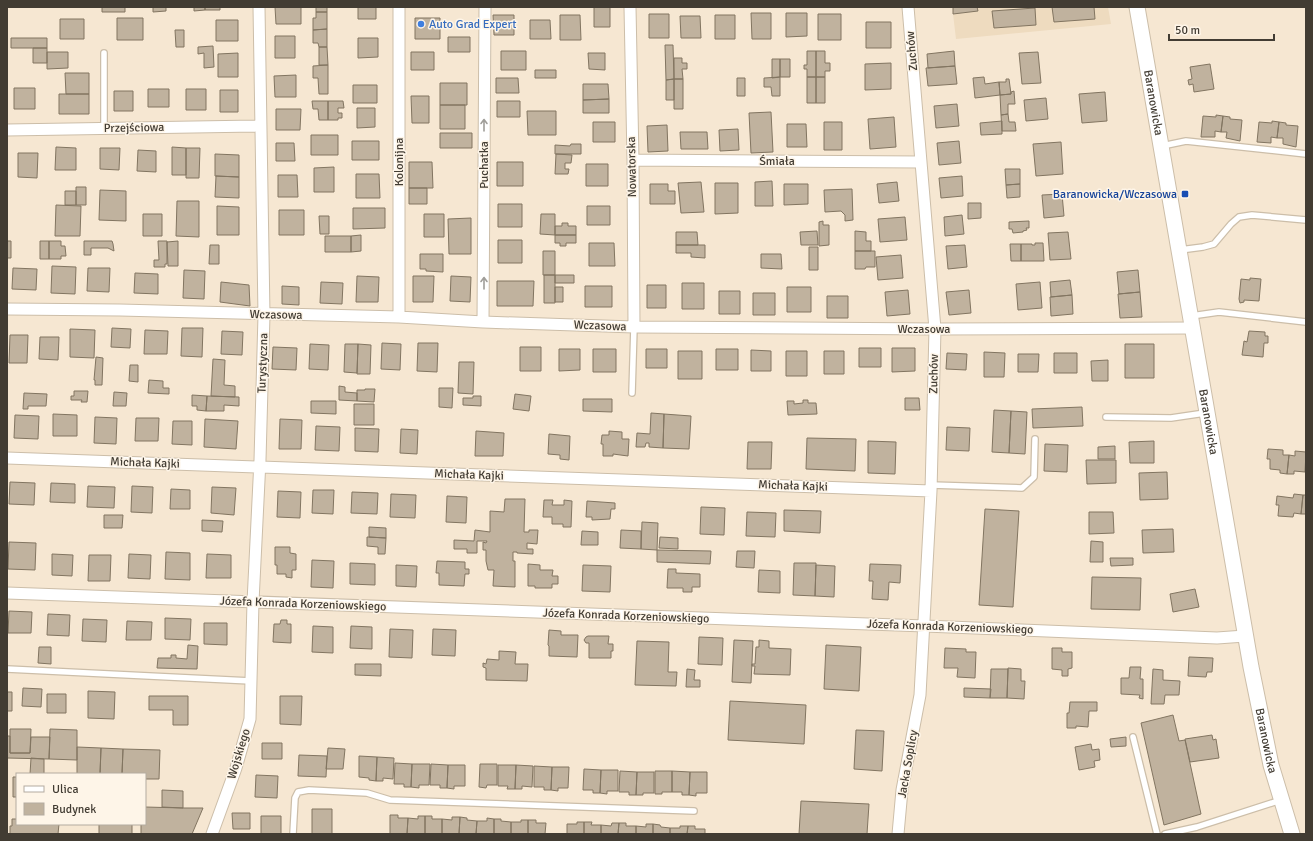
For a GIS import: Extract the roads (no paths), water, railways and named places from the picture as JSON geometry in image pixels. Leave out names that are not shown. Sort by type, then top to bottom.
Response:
[{"type":"street","name":"Turystyczna","points":[[251,676],[260,467],[264,315],[259,7]]},
{"type":"street","name":"Kolonijna","points":[[399,7],[399,318]]},
{"type":"street","name":"Puchatka","points":[[484,322],[485,7]]},
{"type":"street","name":"Nowatorska","points":[[630,7],[634,327]]},
{"type":"street","name":"Zuchów","points":[[908,7],[935,330],[931,488],[920,695]]},
{"type":"street","name":"Baranowicka","points":[[1137,7],[1246,636],[1271,765],[1292,834]]},
{"type":"street","name":"Przejściowa","points":[[7,130],[261,126]]},
{"type":"street","name":"Śmiała","points":[[632,160],[920,162]]},
{"type":"street","name":"Wczasowa","points":[[7,309],[120,310],[399,318],[634,327],[935,330],[1192,322]]},
{"type":"street","name":"Michała Kajki","points":[[7,458],[931,488]]},
{"type":"street","name":"Józefa Konrada Korzeniowskiego","points":[[7,593],[1217,638],[1246,636]]},
{"type":"street","name":"Wojskiego","points":[[212,834],[244,745],[250,719],[251,676]]},
{"type":"street","name":"Jacka Soplicy","points":[[898,834],[902,790],[920,695]]},
{"type":"lane","points":[[104,53],[104,129]]},
{"type":"lane","points":[[1161,146],[1186,141],[1306,154]]},
{"type":"lane","points":[[1179,250],[1214,244],[1239,217],[1252,215],[1306,220]]},
{"type":"lane","points":[[1192,322],[1209,313],[1225,312],[1306,322]]},
{"type":"lane","points":[[632,393],[634,327]]},
{"type":"lane","points":[[1106,417],[1171,418],[1208,413]]},
{"type":"lane","points":[[931,488],[1022,488],[1034,477],[1035,439]]},
{"type":"lane","points":[[7,669],[251,676]]},
{"type":"lane","points":[[1133,736],[1157,834]]},
{"type":"lane","points":[[293,834],[295,798],[298,792],[308,790],[367,793],[390,800],[694,811]]},
{"type":"lane","points":[[1168,834],[1197,827],[1281,800]]},
{"type":"place","name":"Auto Grad Expert","points":[[421,24]]},
{"type":"place","name":"Baranowicka/Wczasowa","points":[[1185,194]]}]
